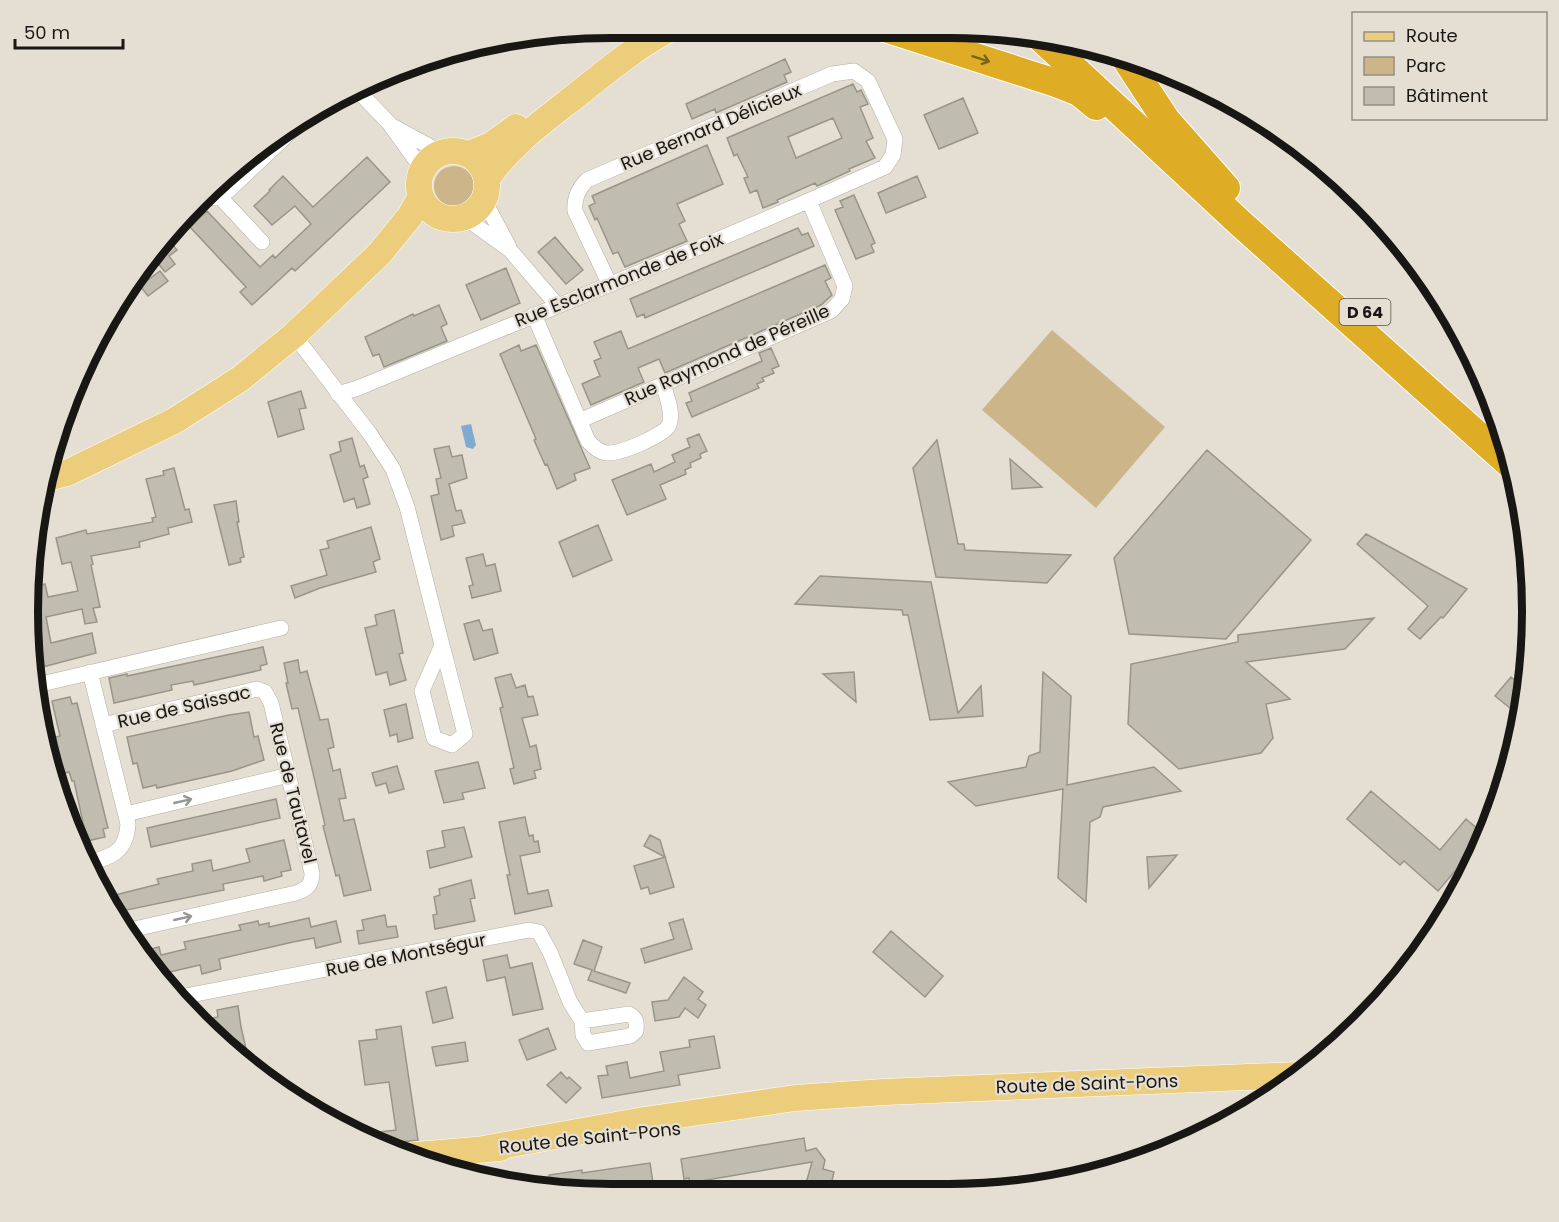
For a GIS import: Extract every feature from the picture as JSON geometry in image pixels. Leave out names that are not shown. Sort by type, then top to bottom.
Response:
[{"type":"highway","points":[[916,38],[1079,92],[1239,222]]},
{"type":"highway","name":"D 64","points":[[1051,47],[1239,222],[1499,455]]},
{"type":"highway","name":"D 64","points":[[1072,52],[1490,423]]},
{"type":"highway","points":[[1132,68],[1166,120],[1226,188]]},
{"type":"main road","points":[[469,154],[503,138],[630,38]]},
{"type":"main road","points":[[380,253],[435,223],[476,211],[501,158],[532,130],[652,38]]},
{"type":"main road","points":[[458,218],[438,216],[427,208],[421,196],[419,183],[423,170],[431,159],[442,153],[456,151],[469,154],[479,162],[486,174],[485,190]]},
{"type":"main road","points":[[54,476],[67,473],[174,421],[240,379],[294,335],[380,253],[410,216],[421,196]]},
{"type":"main road","name":"Route de Saint-Pons","points":[[427,1154],[483,1149],[734,1106],[795,1098],[884,1092],[1283,1076]]},
{"type":"street","name":"Rue Bernard Délicieux","points":[[609,285],[575,211],[574,202],[579,189],[587,180],[832,74],[854,71],[868,81],[895,139],[893,155]]},
{"type":"street","points":[[362,95],[389,123],[423,170]]},
{"type":"street","points":[[389,123],[442,153]]},
{"type":"street","name":"Rue Esclarmonde de Foix","points":[[338,394],[358,388],[809,201],[885,167],[893,155]]},
{"type":"street","points":[[238,176],[223,189],[262,242]]},
{"type":"street","points":[[485,190],[510,250]]},
{"type":"street","name":"Rue Raymond de Péreille","points":[[579,421],[831,311],[842,299],[844,286],[809,201]]},
{"type":"street","points":[[458,218],[510,250],[557,305]]},
{"type":"street","points":[[534,315],[588,441],[597,450],[604,453],[615,453],[660,435],[669,426],[671,415],[663,384]]},
{"type":"street","points":[[294,335],[370,434],[393,469],[408,507],[465,734],[452,745],[434,738],[422,691],[442,645]]},
{"type":"street","points":[[42,684],[281,628]]},
{"type":"street","points":[[90,672],[128,824],[124,843],[110,857],[95,861]]},
{"type":"street","name":"Rue de Saissac","points":[[103,725],[257,689],[265,692]]},
{"type":"street","name":"Rue de Tautavel","points":[[133,929],[306,890],[312,882],[312,873],[289,775],[271,703],[265,692]]},
{"type":"street","points":[[126,814],[289,775]]},
{"type":"street","name":"Rue de Montségur","points":[[187,997],[529,930],[538,932],[550,952],[570,1002],[582,1022]]},
{"type":"green space","points":[[454,166],[462,167],[468,172],[473,178],[473,194],[468,200],[462,205],[454,206],[446,205],[440,200],[435,194],[434,186],[435,178],[440,172],[446,167]]},
{"type":"green space","points":[[1052,330],[1165,427],[1096,508],[982,410]]},
{"type":"water","points":[[471,424],[476,445],[473,449],[466,447],[461,426]]},
{"type":"building","points":[[785,59],[791,72],[784,75],[787,82],[716,113],[715,109],[692,119],[686,104]]},
{"type":"building","points":[[853,84],[857,92],[861,90],[868,104],[860,107],[873,138],[866,141],[875,158],[817,186],[815,183],[763,208],[757,190],[750,193],[744,178],[748,177],[737,154],[734,156],[727,138]],"holes":[[[833,118],[842,138],[796,158],[788,137]]]},
{"type":"building","points":[[963,98],[978,133],[939,149],[924,115]]},
{"type":"building","points":[[707,145],[723,184],[677,204],[685,221],[679,224],[687,241],[625,267],[618,252],[613,254],[597,218],[595,220],[589,206],[595,203],[592,196]]},
{"type":"building","points":[[367,157],[390,182],[295,271],[292,268],[252,305],[240,292],[246,287],[190,227],[207,211],[260,267],[273,255],[275,258],[311,224],[295,206],[272,225],[254,206],[269,190],[283,176],[313,207]]},
{"type":"building","points":[[917,176],[926,197],[886,213],[878,193]]},
{"type":"building","points":[[854,195],[875,243],[871,245],[874,252],[856,259],[835,210],[843,207],[840,201]]},
{"type":"building","points":[[798,228],[802,235],[808,233],[814,246],[645,318],[644,314],[637,317],[630,299]]},
{"type":"building","points":[[555,237],[583,270],[566,284],[538,252]]},
{"type":"building","points":[[171,243],[177,250],[169,256],[175,264],[165,272],[157,261]]},
{"type":"building","points":[[825,265],[831,278],[825,281],[832,295],[821,305],[665,373],[659,359],[638,368],[644,382],[591,405],[582,384],[600,376],[594,361],[601,358],[594,342],[621,331],[628,349]]},
{"type":"building","points":[[506,268],[520,303],[481,320],[466,285]]},
{"type":"building","points":[[160,271],[168,281],[148,296],[140,286]]},
{"type":"building","points":[[439,305],[447,324],[441,327],[447,341],[384,367],[379,354],[373,356],[365,337],[413,314],[414,316]]},
{"type":"building","points":[[519,345],[521,351],[536,345],[590,468],[574,474],[576,480],[557,489],[534,440],[536,439],[500,354]]},
{"type":"building","points":[[771,348],[779,366],[772,369],[774,373],[762,378],[764,381],[757,384],[759,388],[692,417],[686,403],[692,401],[689,393],[762,361],[759,353]]},
{"type":"building","points":[[301,391],[306,408],[299,409],[304,429],[278,437],[268,402]]},
{"type":"building","points":[[699,434],[707,451],[700,454],[701,458],[690,463],[691,467],[685,470],[686,474],[660,485],[666,499],[627,515],[612,480],[651,464],[654,472],[675,462],[672,455],[690,447],[687,439]]},
{"type":"building","points":[[352,438],[360,467],[364,465],[368,477],[363,479],[370,504],[357,508],[354,498],[344,502],[330,455],[341,451],[339,442]]},
{"type":"building","points":[[937,440],[958,544],[964,544],[965,550],[1071,555],[1047,583],[936,577],[913,468]]},
{"type":"building","points":[[449,446],[452,457],[462,455],[467,478],[449,484],[456,511],[461,510],[465,523],[452,526],[454,536],[441,540],[431,496],[439,494],[436,479],[441,478],[434,449]]},
{"type":"building","points":[[1207,450],[1311,540],[1226,639],[1129,634],[1114,558]]},
{"type":"building","points":[[1010,459],[1042,487],[1012,489]]},
{"type":"building","points":[[174,468],[185,510],[189,509],[192,522],[168,528],[169,534],[139,542],[140,547],[91,556],[100,607],[93,608],[97,622],[85,624],[82,609],[46,617],[51,643],[92,633],[96,653],[41,668],[39,586],[45,584],[48,597],[78,591],[71,562],[62,564],[56,538],[86,530],[87,534],[153,522],[152,518],[156,517],[146,479],[164,475],[163,471]]},
{"type":"building","points":[[236,501],[239,522],[237,522],[244,557],[240,558],[241,562],[229,565],[214,505]]},
{"type":"building","points":[[598,525],[612,560],[573,577],[559,542]]},
{"type":"building","points":[[371,527],[380,559],[373,562],[376,572],[320,588],[295,598],[291,586],[327,575],[320,550],[329,548],[327,541]]},
{"type":"building","points":[[1366,534],[1467,589],[1443,618],[1441,617],[1420,639],[1408,629],[1428,606],[1357,544]]},
{"type":"building","points":[[483,554],[486,566],[495,564],[501,591],[472,598],[469,586],[473,585],[466,558]]},
{"type":"building","points":[[820,576],[931,582],[958,713],[981,686],[983,716],[930,720],[908,615],[903,615],[902,610],[795,604]]},
{"type":"building","points":[[394,610],[403,653],[399,654],[406,680],[390,685],[387,672],[376,675],[365,628],[377,625],[375,615]]},
{"type":"building","points":[[1374,618],[1345,649],[1246,662],[1290,699],[1266,704],[1273,738],[1261,753],[1179,769],[1128,724],[1131,664],[1238,642],[1238,635]]},
{"type":"building","points":[[479,620],[483,631],[492,629],[498,653],[474,660],[464,624]]},
{"type":"building","points":[[263,647],[267,664],[260,666],[261,670],[194,685],[193,681],[171,685],[172,690],[114,703],[109,678]]},
{"type":"building","points":[[298,660],[300,673],[307,671],[320,720],[328,719],[334,747],[328,749],[333,771],[340,769],[346,798],[339,799],[344,821],[354,819],[371,890],[344,896],[339,875],[336,876],[298,708],[292,709],[286,683],[288,683],[284,663]]},
{"type":"building","points":[[854,672],[856,702],[823,674]]},
{"type":"building","points":[[1043,672],[1071,696],[1067,785],[1154,767],[1181,791],[1103,807],[1100,817],[1090,822],[1086,902],[1058,878],[1063,789],[976,806],[948,782],[1026,767],[1029,756],[1040,752]]},
{"type":"building","points":[[511,674],[516,688],[525,685],[528,697],[533,696],[538,715],[522,718],[530,747],[536,745],[541,769],[534,771],[536,778],[514,784],[510,769],[514,768],[500,708],[503,707],[495,678]]},
{"type":"building","points":[[1511,677],[1517,682],[1512,710],[1495,696]]},
{"type":"building","points":[[70,697],[72,704],[77,703],[108,828],[103,829],[105,837],[87,841],[74,781],[69,772],[62,774],[57,759],[52,738],[60,736],[52,701]]},
{"type":"building","points":[[406,704],[413,738],[398,742],[397,734],[390,736],[384,710]]},
{"type":"building","points":[[249,712],[254,737],[258,736],[264,760],[232,771],[157,788],[156,785],[143,788],[137,763],[133,764],[127,737]]},
{"type":"building","points":[[478,762],[485,788],[462,793],[464,799],[444,803],[435,771]]},
{"type":"building","points":[[397,766],[404,789],[389,793],[386,783],[376,786],[372,773]]},
{"type":"building","points":[[1371,791],[1440,850],[1466,819],[1478,829],[1464,860],[1438,891],[1404,861],[1400,865],[1347,819]]},
{"type":"building","points":[[276,799],[280,818],[151,847],[147,828]]},
{"type":"building","points":[[525,817],[529,836],[533,835],[534,842],[538,841],[540,852],[520,856],[528,894],[548,890],[552,906],[515,914],[499,822]]},
{"type":"building","points":[[464,827],[472,857],[430,868],[427,851],[445,847],[442,831]]},
{"type":"building","points":[[650,835],[660,840],[674,887],[650,894],[648,887],[641,889],[634,866],[665,857],[644,846]]},
{"type":"building","points":[[284,840],[291,870],[281,872],[282,876],[264,881],[263,876],[223,884],[224,890],[122,911],[113,896],[159,884],[157,879],[193,871],[192,864],[211,860],[213,871],[250,862],[246,849]]},
{"type":"building","points":[[1177,855],[1149,888],[1147,857]]},
{"type":"building","points":[[471,880],[475,898],[470,899],[475,921],[435,929],[433,915],[437,914],[434,897],[440,895],[439,889]]},
{"type":"building","points":[[385,915],[387,927],[396,926],[398,937],[359,944],[357,931],[364,930],[362,920]]},
{"type":"building","points":[[309,918],[311,927],[336,921],[341,942],[316,948],[314,938],[219,959],[221,969],[202,974],[200,965],[167,973],[148,950],[159,947],[161,955],[186,949],[184,942],[241,930],[239,925],[258,921],[259,925],[269,923],[269,927]]},
{"type":"building","points":[[683,919],[692,949],[645,963],[641,949],[674,939],[669,923]]},
{"type":"building","points":[[891,931],[943,976],[925,997],[873,952]]},
{"type":"building","points":[[583,940],[602,947],[594,971],[630,983],[626,993],[588,980],[592,970],[574,964]]},
{"type":"building","points":[[507,955],[510,968],[532,963],[543,1009],[513,1015],[505,977],[487,981],[483,960]]},
{"type":"building","points":[[684,977],[703,992],[698,999],[706,1005],[698,1018],[685,1008],[679,1017],[655,1021],[652,1002],[668,1000]]},
{"type":"building","points":[[446,987],[453,1018],[433,1023],[426,992]]},
{"type":"building","points":[[238,1006],[247,1054],[213,1024],[212,1018],[218,1017],[217,1010]]},
{"type":"building","points":[[401,1026],[418,1140],[397,1143],[374,1133],[396,1130],[389,1082],[365,1085],[359,1041],[377,1039],[376,1030]]},
{"type":"building","points":[[548,1028],[556,1049],[527,1060],[519,1040]]},
{"type":"building","points":[[714,1036],[720,1068],[678,1075],[680,1085],[602,1098],[598,1076],[608,1075],[606,1066],[627,1062],[630,1078],[664,1071],[660,1052],[690,1047],[689,1040]]},
{"type":"building","points":[[465,1042],[468,1061],[436,1066],[432,1047]]},
{"type":"building","points":[[561,1072],[581,1088],[566,1103],[547,1085]]},
{"type":"building","points":[[804,1138],[806,1151],[816,1148],[825,1160],[823,1169],[834,1172],[831,1184],[806,1184],[812,1162],[690,1183],[689,1178],[684,1179],[681,1159]]},
{"type":"building","points":[[650,1163],[653,1183],[573,1183],[550,1181],[549,1175],[582,1170],[582,1173]]}]
